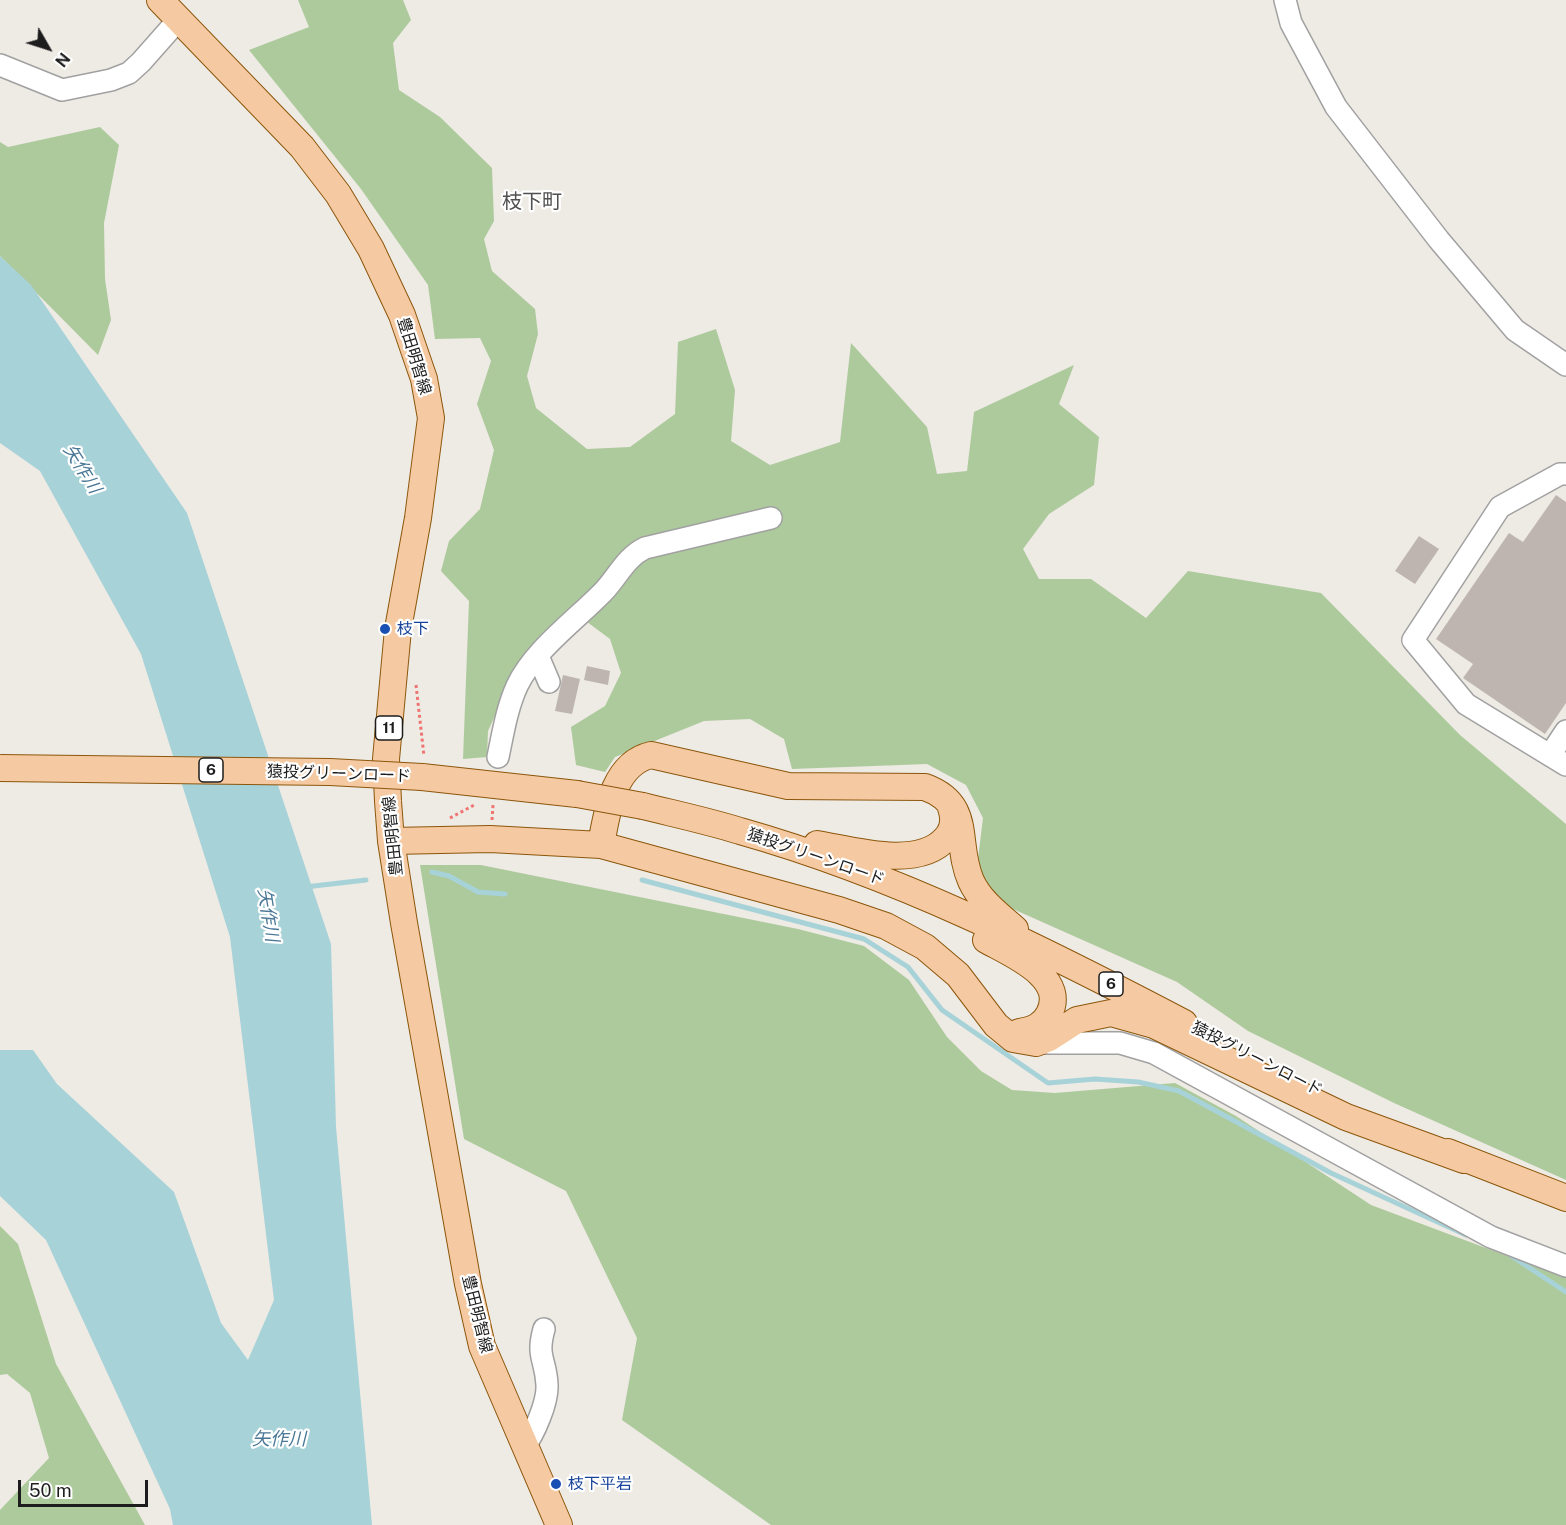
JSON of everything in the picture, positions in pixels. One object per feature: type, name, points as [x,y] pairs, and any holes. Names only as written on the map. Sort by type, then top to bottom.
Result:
[{"type":"main road","name":"豊田明智線","points":[[160,0],[302,147],[338,194],[371,249],[398,306],[424,379],[431,418],[429,442],[398,628],[386,759],[391,841],[468,1284],[482,1346],[559,1525]]},
{"type":"main road","points":[[601,845],[617,782],[632,764],[640,758],[651,755],[788,786],[917,787],[938,792],[948,799],[960,820],[966,866],[978,893],[1001,917],[1039,948]]},
{"type":"main road","name":"猿投グリーンロード","points":[[0,768],[424,772],[643,806],[741,831],[812,855],[930,900],[1039,948],[1253,1059],[1464,1160],[1566,1198]]},
{"type":"main road","points":[[741,831],[871,853],[915,854],[931,849],[948,836],[954,819],[948,799]]},
{"type":"main road","points":[[391,841],[490,839],[601,845],[839,910],[886,926],[916,941],[942,960],[1013,1039],[1024,1043],[1036,1043],[1049,1038],[1077,1020],[1111,1012],[1154,1025],[1346,1117],[1464,1160]]},
{"type":"main road","points":[[812,855],[1005,950],[1038,972],[1052,989],[1052,1010],[1046,1020],[1031,1030],[1019,1032],[1010,1029],[988,1013]]},
{"type":"street","points":[[1285,0],[1291,23],[1336,107],[1439,240],[1515,330],[1566,365]]},
{"type":"street","points":[[0,64],[62,90],[111,80],[129,73],[179,19]]},
{"type":"street","points":[[1566,474],[1560,474],[1528,489],[1500,507],[1413,640],[1466,704],[1558,760],[1566,731]]},
{"type":"street","points":[[498,757],[517,686],[538,656],[607,587],[634,553],[645,548],[771,518]]},
{"type":"street","points":[[538,656],[549,682]]},
{"type":"street","points":[[1036,1043],[1120,1043],[1154,1053],[1491,1237],[1566,1266]]},
{"type":"street","points":[[524,1447],[534,1434],[547,1386],[539,1348],[544,1329]]},
{"type":"path","points":[[416,684],[424,772]]},
{"type":"path","points":[[441,822],[481,802]]},
{"type":"green space","points":[[298,0],[403,0],[411,20],[393,43],[399,90],[440,117],[492,168],[494,221],[484,239],[492,271],[535,309],[538,334],[527,376],[536,408],[587,449],[630,447],[675,414],[678,342],[716,329],[735,390],[731,441],[770,465],[840,442],[851,343],[927,427],[937,474],[967,471],[974,412],[1074,365],[1059,404],[1099,437],[1094,485],[1049,514],[1023,549],[1039,579],[1091,579],[1146,618],[1188,571],[1321,593],[1460,735],[1566,824],[1566,1180],[1394,1103],[1248,1031],[1177,982],[1013,909],[990,894],[977,867],[983,818],[966,785],[927,764],[792,769],[784,739],[750,719],[704,721],[615,757],[605,772],[576,765],[571,727],[605,706],[621,673],[610,639],[571,610],[520,661],[488,731],[487,757],[463,759],[469,601],[441,571],[449,541],[480,509],[494,450],[477,404],[491,361],[480,338],[435,339],[428,285],[361,189],[249,50],[309,27]]},
{"type":"green space","points":[[100,127],[119,145],[104,223],[105,279],[111,320],[98,355],[0,256],[0,142],[8,147]]},
{"type":"green space","points":[[420,865],[481,865],[798,929],[864,946],[909,980],[947,1037],[981,1071],[1012,1090],[1055,1093],[1175,1083],[1236,1116],[1371,1205],[1566,1278],[1566,1525],[771,1525],[622,1420],[637,1338],[566,1191],[464,1139]]},
{"type":"green space","points":[[0,1226],[18,1244],[56,1364],[145,1525],[0,1525],[0,1510],[49,1458],[30,1393],[7,1374],[0,1375]]},
{"type":"water","name":"矢作川","points":[[0,256],[31,285],[187,513],[331,944],[336,1127],[372,1525],[173,1525],[170,1509],[46,1240],[0,1196],[0,1050],[33,1050],[57,1084],[174,1192],[221,1323],[248,1360],[274,1300],[230,937],[141,654],[40,471],[0,443]]},
{"type":"building","points":[[1556,495],[1566,502],[1566,703],[1545,734],[1463,678],[1473,664],[1436,639],[1509,533],[1523,542]]},
{"type":"building","points":[[1419,536],[1439,549],[1415,584],[1395,571]]},
{"type":"building","points":[[587,666],[610,671],[608,685],[584,680]]},
{"type":"building","points":[[563,675],[580,679],[572,714],[555,711]]},
{"type":"waterway","points":[[432,872],[449,876],[478,892],[505,894]]},
{"type":"waterway","points":[[305,887],[366,880]]},
{"type":"waterway","points":[[642,880],[864,939],[908,967],[942,1010],[1048,1083],[1095,1079],[1138,1082],[1179,1091],[1331,1173],[1466,1235]]},
{"type":"waterway","points":[[1510,1255],[1566,1292]]},
{"type":"place","name":"枝下","points":[[385,629]]},
{"type":"place","name":"枝下平岩","points":[[556,1484]]},
{"type":"district","name":"枝下町","points":[[532,202]]}]
